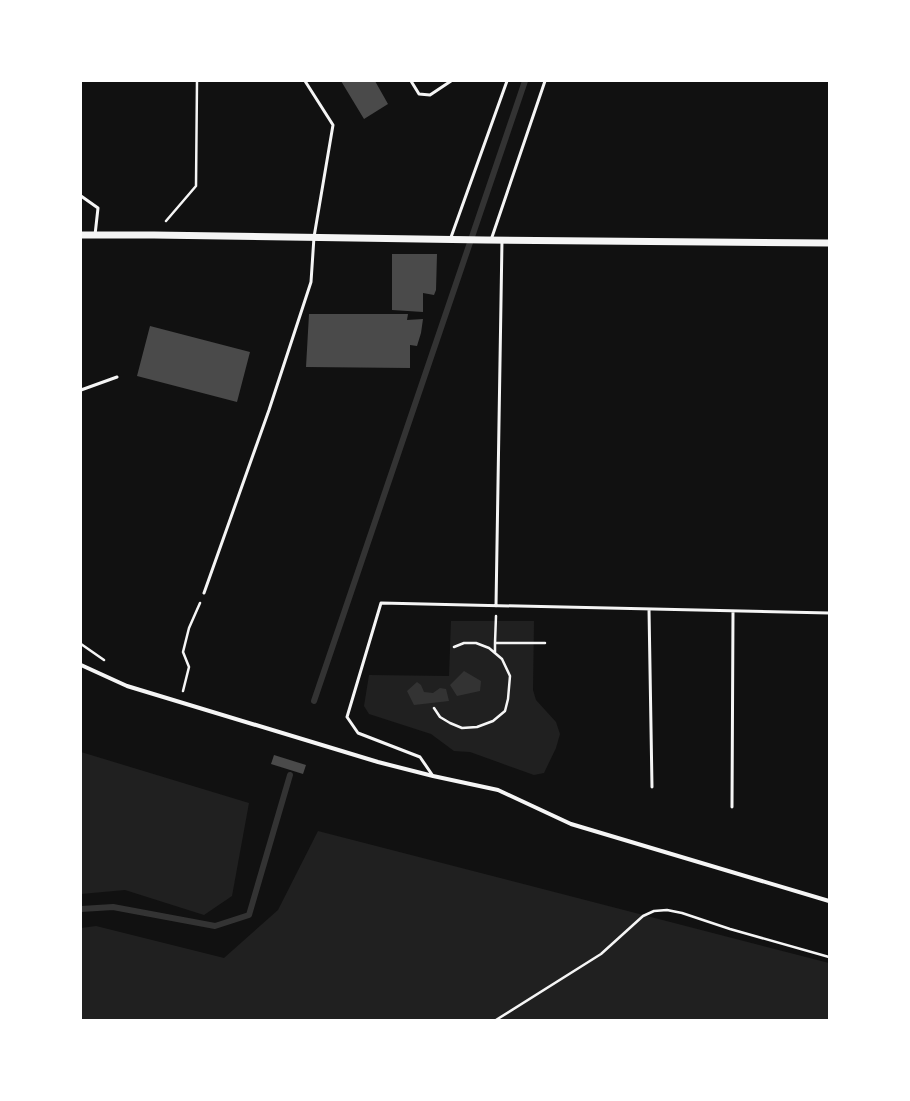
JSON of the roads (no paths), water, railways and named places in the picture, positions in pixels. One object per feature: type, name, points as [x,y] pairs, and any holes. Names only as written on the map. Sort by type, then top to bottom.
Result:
[{"type":"street","points":[[81,236],[154,235],[453,240],[829,243]]},
{"type":"street","points":[[81,665],[127,686],[378,762],[498,790],[571,824],[829,901]]},
{"type":"lane","points":[[204,593],[269,410],[311,282],[314,237],[333,125],[305,81]]},
{"type":"lane","points":[[411,81],[419,94],[430,95],[451,81]]},
{"type":"lane","points":[[453,240],[507,81]]},
{"type":"lane","points":[[488,240],[545,81]]},
{"type":"lane","points":[[81,196],[98,208],[94,235]]},
{"type":"lane","points":[[496,606],[502,240]]},
{"type":"lane","points":[[81,390],[117,377]]},
{"type":"lane","points":[[433,776],[420,757],[358,733],[347,717],[381,603],[829,613]]},
{"type":"lane","points":[[649,609],[652,787]]},
{"type":"lane","points":[[732,808],[733,611]]},
{"type":"waterway","points":[[314,701],[525,81]]},
{"type":"waterway","points":[[81,909],[113,907],[215,926],[249,915],[290,775]]}]
